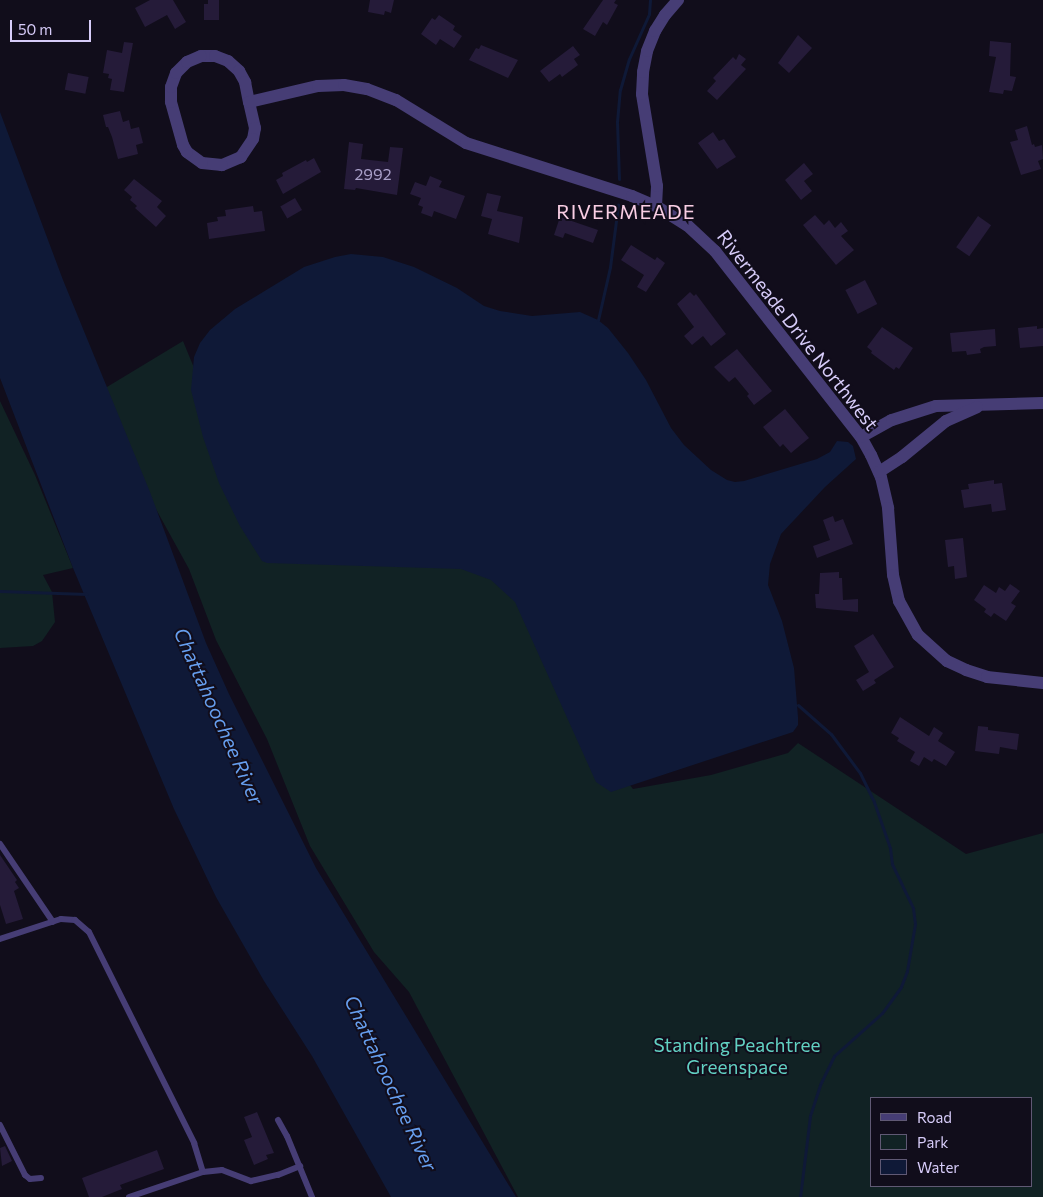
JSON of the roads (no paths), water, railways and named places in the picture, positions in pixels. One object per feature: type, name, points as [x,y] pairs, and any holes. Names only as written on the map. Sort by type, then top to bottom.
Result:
[{"type":"street","points":[[656,206],[657,186],[642,94],[643,72],[647,51],[655,31],[665,14],[678,0]]},
{"type":"street","points":[[201,56],[215,56],[228,61],[239,71],[250,102],[255,128],[249,148],[232,163],[210,165],[194,158],[183,145],[171,102],[171,87],[176,73],[187,62],[201,56]]},
{"type":"street","name":"Rivermeade Drive Northwest","points":[[250,102],[318,86],[344,85],[367,89],[396,100],[466,143],[656,206],[687,225],[715,251],[861,437],[878,472],[888,508],[893,575],[899,601],[918,635],[947,661],[966,670],[995,678],[1043,683]]},
{"type":"street","points":[[861,437],[892,420],[920,410],[952,405],[977,407],[1043,403]]},
{"type":"street","points":[[878,472],[902,457],[946,421],[977,407]]},
{"type":"lane","points":[[0,844],[53,922]]},
{"type":"lane","points":[[0,939],[61,919],[75,920],[90,932],[194,1143],[203,1172]]},
{"type":"lane","points":[[278,1120],[300,1166],[312,1197]]},
{"type":"lane","points":[[0,1125],[25,1175],[30,1179],[41,1178]]},
{"type":"lane","points":[[129,1197],[203,1172],[222,1170],[251,1181],[278,1175],[300,1166]]},
{"type":"water","name":"Chattahoochee River","points":[[0,112],[63,280],[150,492],[206,643],[229,694],[316,868],[516,1197],[391,1197],[312,1056],[264,981],[216,897],[174,809],[73,568],[0,378]]},
{"type":"water","points":[[351,254],[383,257],[414,267],[457,288],[484,306],[500,311],[532,316],[580,312],[598,320],[608,328],[628,353],[646,380],[671,428],[684,445],[711,470],[727,480],[735,482],[744,481],[817,459],[830,452],[837,441],[848,442],[853,446],[856,459],[825,487],[781,534],[770,564],[768,585],[782,621],[794,668],[798,725],[793,732],[611,792],[596,782],[515,602],[491,580],[461,569],[267,563],[262,561],[240,526],[219,483],[203,437],[191,390],[194,357],[200,343],[210,330],[235,309],[304,267]]},
{"type":"waterway","points":[[619,179],[617,122],[620,90],[629,59],[649,14],[650,0]]},
{"type":"waterway","points":[[598,320],[610,267],[618,205]]},
{"type":"waterway","points":[[0,591],[87,594]]},
{"type":"waterway","points":[[798,705],[831,734],[860,773],[874,802],[890,848],[892,864],[913,908],[915,924],[907,971],[901,987],[882,1013],[834,1056],[820,1085],[810,1116],[800,1197]]},
{"type":"district","name":"RIVERMEADE","points":[[626,211]]},
{"type":"park label","name":"Standing Peachtree Greenspace","points":[[737,1056]]}]
